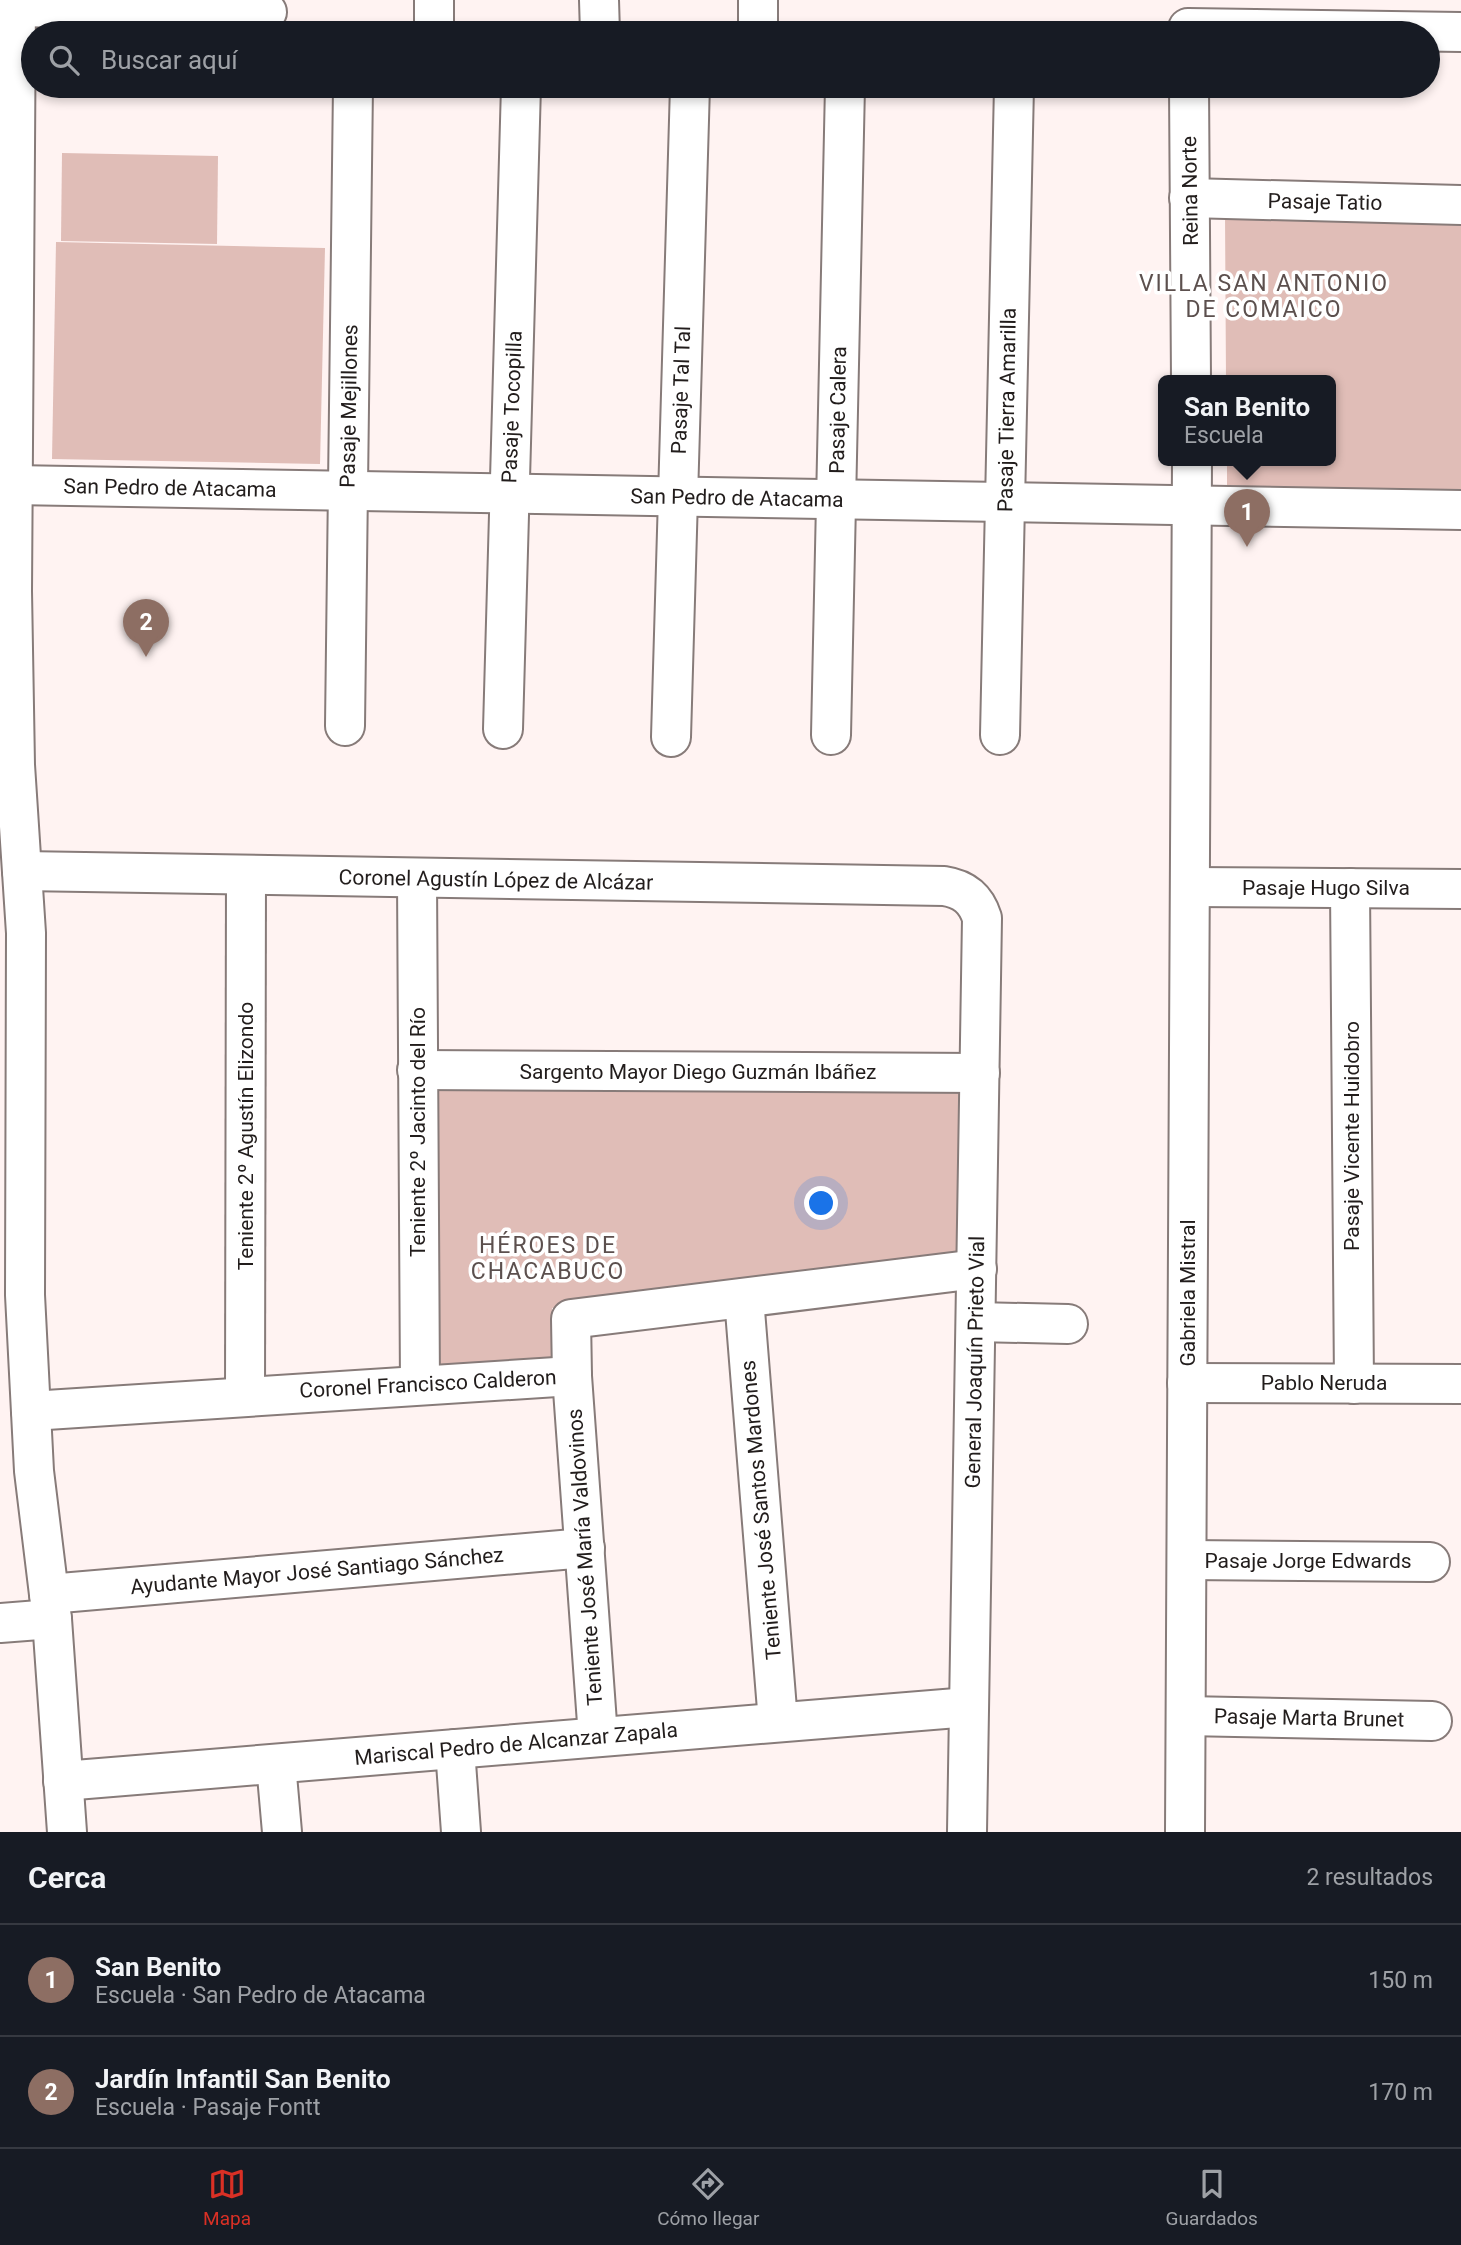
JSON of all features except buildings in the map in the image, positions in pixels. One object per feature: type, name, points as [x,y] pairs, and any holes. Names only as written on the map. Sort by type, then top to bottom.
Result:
[{"type":"street","points":[[434,0],[434,21]]},
{"type":"street","points":[[599,0],[600,21]]},
{"type":"street","points":[[758,0],[758,21]]},
{"type":"street","points":[[67,1832],[50,1607],[34,1471],[24,1295],[26,933],[6,591],[13,485],[16,3],[267,15]]},
{"type":"street","points":[[1188,20],[1362,15],[1397,21]]},
{"type":"street","points":[[1440,28],[1461,32]]},
{"type":"street","name":"Pasaje Mejillones","points":[[345,726],[353,98]]},
{"type":"street","name":"Pasaje Tocopilla","points":[[503,729],[521,98]]},
{"type":"street","name":"Pasaje Tal Tal","points":[[671,737],[690,98]]},
{"type":"street","name":"Pasaje Calera","points":[[831,735],[845,98]]},
{"type":"street","name":"Pasaje Tierra Amarilla","points":[[1000,735],[1014,98]]},
{"type":"street","name":"Reina Norte","points":[[1189,98],[1191,375]]},
{"type":"street","name":"Pasaje Tatio","points":[[1189,198],[1461,205]]},
{"type":"street","points":[[1192,466],[1193,506]]},
{"type":"street","name":"San Pedro de Atacama","points":[[13,485],[1461,510]]},
{"type":"street","name":"Gabriela Mistral","points":[[1185,1832],[1193,506]]},
{"type":"street","name":"Coronel Agustín López de Alcázar","points":[[22,871],[944,886],[968,895]]},
{"type":"street","name":"Teniente 2º Agustín Elizondo","points":[[245,1396],[246,876]]},
{"type":"street","name":"Teniente 2º Jacinto del Río","points":[[417,878],[420,1385]]},
{"type":"street","name":"Pasaje Hugo Silva","points":[[1190,887],[1461,889]]},
{"type":"street","name":"Pasaje Vicente Huidobro","points":[[1350,888],[1354,1384]]},
{"type":"street","name":"General Joaquín Prieto Vial","points":[[967,1832],[982,918],[968,895]]},
{"type":"street","name":"Sargento Mayor Diego Guzmán Ibáñez","points":[[417,1070],[980,1073]]},
{"type":"street","name":"Coronel Francisco Calderon","points":[[30,1411],[572,1376],[571,1319],[977,1269]]},
{"type":"street","name":"Teniente José Santos Mardones","points":[[744,1298],[778,1722]]},
{"type":"street","points":[[976,1322],[1068,1324]]},
{"type":"street","name":"Teniente José María Valdovinos","points":[[572,1376],[598,1737]]},
{"type":"street","name":"Pablo Neruda","points":[[1187,1383],[1461,1384]]},
{"type":"street","name":"Ayudante Mayor José Santiago Sánchez","points":[[0,1623],[50,1607],[585,1548]]},
{"type":"street","name":"Pasaje Jorge Edwards","points":[[1186,1560],[1430,1562]]},
{"type":"street","name":"Mariscal Pedro de Alcanzar Zapala","points":[[63,1782],[969,1707]]},
{"type":"street","name":"Pasaje Marta Brunet","points":[[1186,1716],[1432,1721]]},
{"type":"street","points":[[455,1749],[461,1832]]},
{"type":"street","points":[[276,1764],[282,1832]]},
{"type":"shaded area","points":[[62,153],[218,156],[217,244],[61,241]]},
{"type":"shaded area","points":[[1225,213],[1461,221],[1461,502],[1227,500],[1227,466],[1336,466],[1336,375],[1226,375]]},
{"type":"shaded area","points":[[56,242],[325,248],[320,464],[52,459]]},
{"type":"shaded area","points":[[422,1075],[975,1078],[971,1264],[552,1308],[553,1361],[424,1369]]},
{"type":"place","name":"San Benito","points":[[1247,547]]},
{"type":"place","name":"Jardín Infantil San Benito","points":[[146,657]]},
{"type":"district","name":"VILLA SAN ANTONIO DE COMAICO","points":[[1264,296]]},
{"type":"district","name":"HÉROES DE CHACABUCO","points":[[548,1258]]}]
